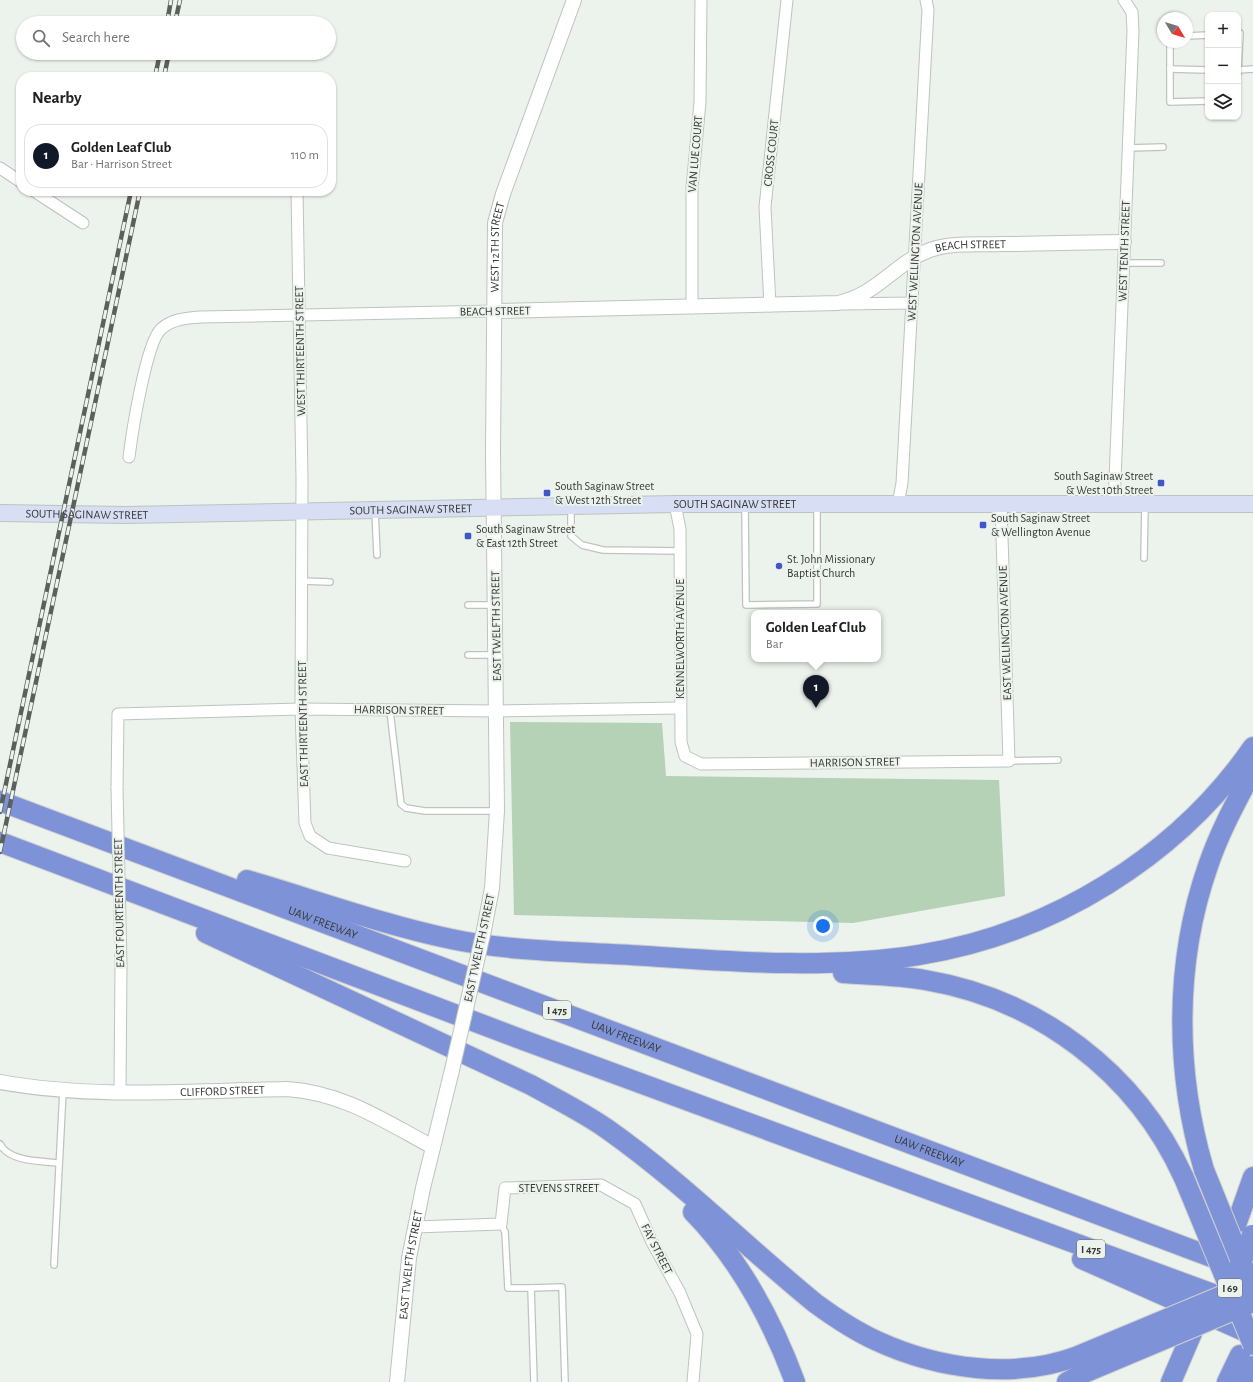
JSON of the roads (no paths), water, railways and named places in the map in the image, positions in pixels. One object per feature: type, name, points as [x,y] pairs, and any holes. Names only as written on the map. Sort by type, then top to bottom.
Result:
[{"type":"highway","points":[[703,960],[830,962],[889,959],[920,955],[974,943],[1030,924],[1092,893],[1144,859],[1192,818],[1234,773],[1253,747]]},
{"type":"highway","points":[[1253,770],[1227,820],[1208,866],[1194,917],[1186,965],[1183,1013],[1187,1087],[1196,1142],[1204,1170],[1253,1291]]},
{"type":"highway","name":"UAW FREEWAY","points":[[0,801],[1115,1219],[1253,1273]]},
{"type":"highway","points":[[96,837],[317,900],[369,919],[454,940],[544,949],[703,960],[800,971],[924,979],[974,991],[1013,1007],[1064,1035],[1084,1049],[1117,1079],[1155,1126],[1176,1160],[1184,1178],[1249,1356]]},
{"type":"highway","name":"I 475","points":[[0,842],[523,1040],[1253,1309]]},
{"type":"highway","points":[[67,867],[531,1085],[606,1129],[649,1161],[815,1303],[837,1319],[877,1341],[918,1356],[979,1368],[1045,1366],[1076,1370],[1253,1302]]},
{"type":"highway","points":[[606,1129],[660,1177],[696,1215],[732,1260],[757,1298],[786,1358],[795,1382]]},
{"type":"highway","points":[[1247,1231],[1253,1177]]},
{"type":"highway","points":[[928,1190],[1253,1335]]},
{"type":"highway","points":[[1115,1219],[1253,1260]]},
{"type":"highway","name":"I 69","points":[[1182,1382],[1198,1336],[1235,1276],[1247,1231]]},
{"type":"highway","points":[[1076,1370],[1253,1283]]},
{"type":"highway","points":[[1243,1382],[1253,1328]]},
{"type":"highway","points":[[1171,1382],[1198,1336]]},
{"type":"highway","points":[[1228,1382],[1249,1356]]},
{"type":"main road","name":"SOUTH SAGINAW STREET","points":[[0,513],[125,515],[675,504],[1253,504]]},
{"type":"street","name":"WEST 12TH STREET","points":[[494,508],[494,255],[496,216],[574,0]]},
{"type":"street","name":"VAN LUE COURT","points":[[692,308],[692,188],[700,92],[701,0]]},
{"type":"street","name":"CROSS COURT","points":[[770,306],[766,206],[787,0]]},
{"type":"street","name":"WEST WELLINGTON AVENUE","points":[[898,504],[902,483],[915,258],[928,10],[926,0]]},
{"type":"street","name":"WEST TENTH STREET","points":[[1114,504],[1133,18],[1130,7],[1124,0]]},
{"type":"street","points":[[0,168],[16,179]]},
{"type":"street","points":[[42,196],[83,223]]},
{"type":"street","name":"WEST THIRTEENTH STREET","points":[[297,196],[302,511]]},
{"type":"street","name":"BEACH STREET","points":[[833,304],[853,299],[869,291],[915,258],[931,250],[945,246],[1124,242]]},
{"type":"street","name":"BEACH STREET","points":[[129,457],[134,423],[151,345],[161,329],[170,323],[183,318],[912,303]]},
{"type":"street","name":"KENNELWORTH AVENUE","points":[[675,504],[680,529],[681,742],[685,756],[701,764]]},
{"type":"street","name":"EAST WELLINGTON AVENUE","points":[[1001,505],[1009,761]]},
{"type":"street","name":"EAST TWELFTH STREET","points":[[397,1382],[409,1258],[433,1147],[484,930],[492,888],[497,811],[494,508]]},
{"type":"street","name":"EAST THIRTEENTH STREET","points":[[302,511],[301,708],[305,823],[310,836],[328,848],[405,860]]},
{"type":"street","name":"HARRISON STREET","points":[[118,714],[301,708],[390,711],[497,711],[680,708]]},
{"type":"street","name":"EAST FOURTEENTH STREET","points":[[118,714],[116,788],[121,965],[120,1092]]},
{"type":"street","name":"HARRISON STREET","points":[[701,764],[1009,761]]},
{"type":"street","name":"CLIFFORD STREET","points":[[0,1085],[63,1091],[120,1092],[287,1089],[306,1090],[338,1098],[433,1147]]},
{"type":"street","name":"STEVENS STREET","points":[[501,1224],[505,1188],[601,1186],[636,1204]]},
{"type":"street","name":"FAY STREET","points":[[636,1204],[652,1242],[680,1293],[697,1334],[692,1374],[693,1382]]},
{"type":"street","points":[[415,1227],[501,1224]]},
{"type":"lane","points":[[1193,36],[1205,35]]},
{"type":"lane","points":[[1170,48],[1170,102],[1205,101]]},
{"type":"lane","points":[[1170,69],[1205,70]]},
{"type":"lane","points":[[1241,71],[1253,69]]},
{"type":"lane","points":[[1128,148],[1163,147]]},
{"type":"lane","points":[[1123,264],[1161,263]]},
{"type":"lane","points":[[1144,558],[1145,503]]},
{"type":"lane","points":[[745,504],[746,605],[817,604],[817,504]]},
{"type":"lane","points":[[571,506],[571,536],[582,545],[602,550],[680,551]]},
{"type":"lane","points":[[375,510],[377,555]]},
{"type":"lane","points":[[302,581],[330,582]]},
{"type":"lane","points":[[468,605],[495,605]]},
{"type":"lane","points":[[468,654],[496,655]]},
{"type":"lane","points":[[390,711],[401,804],[406,808],[425,811],[497,811]]},
{"type":"lane","points":[[1009,761],[1058,760]]},
{"type":"lane","points":[[54,1265],[63,1091]]},
{"type":"lane","points":[[0,1144],[3,1150],[13,1156],[59,1163]]},
{"type":"lane","points":[[501,1224],[505,1232],[508,1288],[562,1287],[565,1382]]},
{"type":"lane","points":[[531,1288],[534,1382]]},
{"type":"railway","points":[[168,16],[171,0]]},
{"type":"railway","points":[[177,16],[180,0]]},
{"type":"railway","points":[[156,72],[159,60]]},
{"type":"railway","points":[[165,72],[168,60]]},
{"type":"railway","points":[[0,812],[130,196]]},
{"type":"railway","points":[[0,852],[139,196]]},
{"type":"place","name":"South Saginaw Street & West 10th Street","points":[[1161,483]]},
{"type":"place","name":"South Saginaw Street & West 12th Street","points":[[547,493]]},
{"type":"place","name":"South Saginaw Street & Wellington Avenue","points":[[983,525]]},
{"type":"place","name":"South Saginaw Street & East 12th Street","points":[[468,536]]},
{"type":"place","name":"St. John Missionary Baptist Church","points":[[779,566]]},
{"type":"place","name":"Golden Leaf Club","points":[[816,708]]}]
